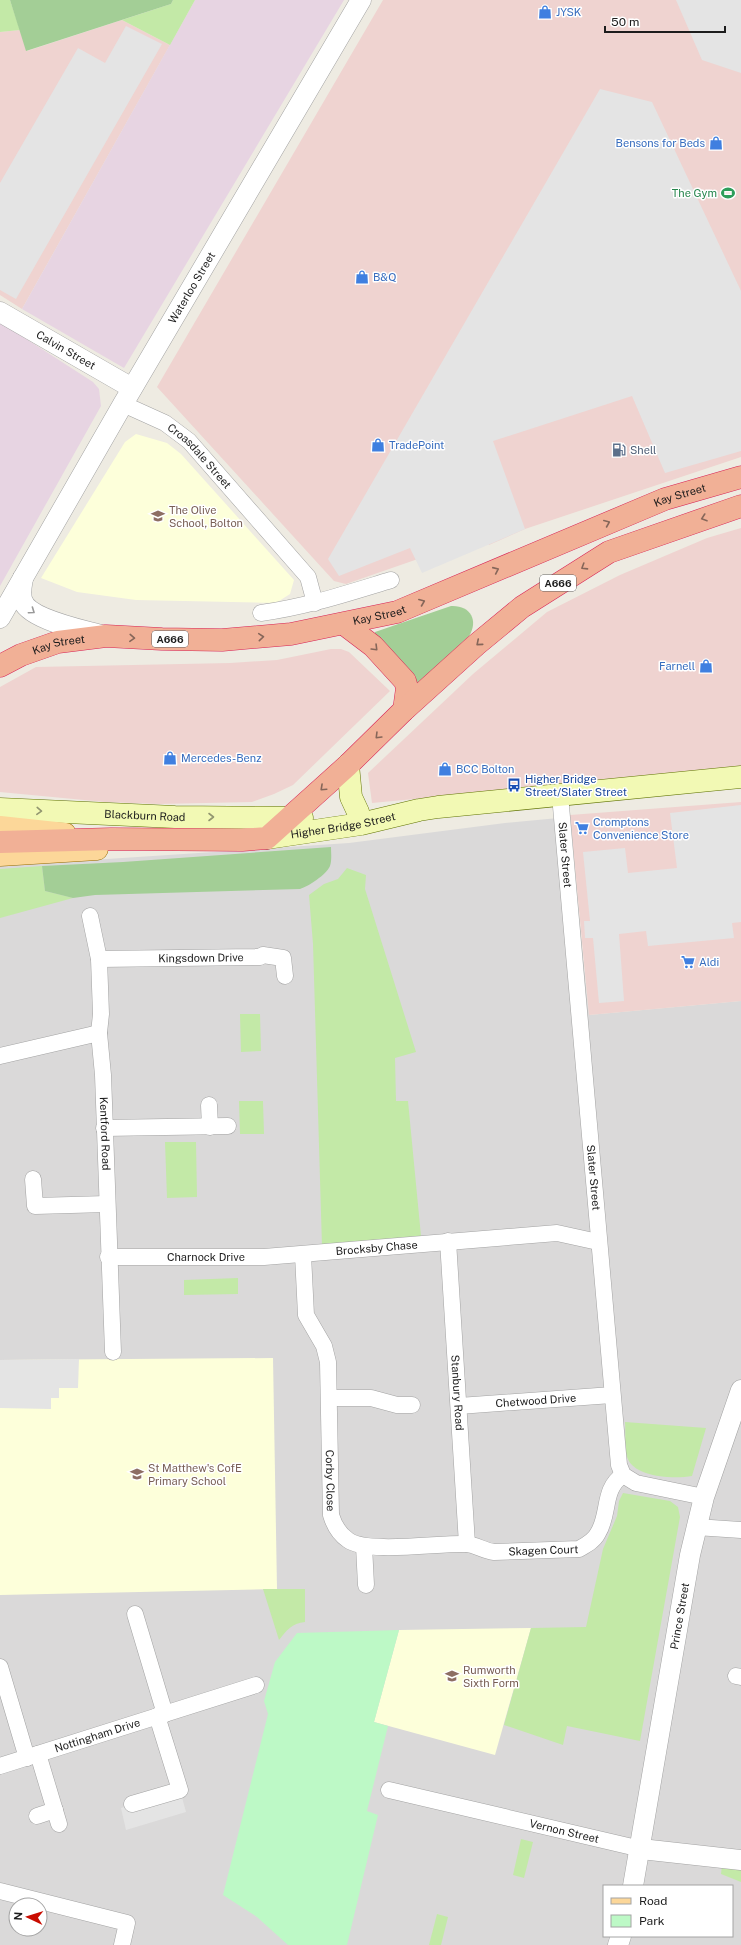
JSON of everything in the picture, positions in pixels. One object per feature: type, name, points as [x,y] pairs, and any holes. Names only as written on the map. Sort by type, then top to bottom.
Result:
[{"type":"highway","name":"Kay Street","points":[[0,666],[21,655],[58,642],[106,636],[222,640],[291,634],[397,612],[664,499],[741,477]]},
{"type":"highway","name":"A666","points":[[267,838],[348,766],[404,710],[476,645],[522,607],[609,552],[741,506]]},
{"type":"highway","points":[[344,624],[373,646],[405,681],[407,688],[404,710]]},
{"type":"highway","name":"Blackburn Road","points":[[0,842],[111,839],[242,840],[267,838]]},
{"type":"main road","points":[[348,766],[351,797],[358,812]]},
{"type":"main road","name":"Higher Bridge Street","points":[[290,819],[358,812],[419,810],[741,777]]},
{"type":"main road","name":"Blackburn Road","points":[[0,809],[175,818],[290,819]]},
{"type":"main road","name":"Higher Bridge Street","points":[[267,838],[376,821],[419,810]]},
{"type":"main road","points":[[0,827],[111,839]]},
{"type":"main road","points":[[0,856],[242,840]]},
{"type":"street","name":"Waterloo Street","points":[[0,618],[127,396],[361,0]]},
{"type":"street","name":"Calvin Street","points":[[0,312],[127,396]]},
{"type":"street","name":"Croasdale Street","points":[[127,396],[189,441],[308,577],[315,603]]},
{"type":"street","points":[[24,576],[21,591],[22,600],[32,612],[45,618],[106,636]]},
{"type":"street","points":[[261,613],[286,610],[315,603],[391,580]]},
{"type":"street","name":"Slater Street","points":[[560,795],[617,1452],[623,1475]]},
{"type":"street","name":"Kentford Road","points":[[90,916],[99,959],[99,1033],[113,1352]]},
{"type":"street","name":"Kingsdown Drive","points":[[99,959],[260,956],[263,954],[283,958],[285,976]]},
{"type":"street","points":[[0,1056],[99,1033]]},
{"type":"street","points":[[209,1105],[210,1127]]},
{"type":"street","points":[[104,1128],[228,1126]]},
{"type":"street","points":[[33,1179],[35,1206],[106,1204]]},
{"type":"street","name":"Brocksby Chase","points":[[303,1255],[448,1241],[557,1233],[598,1242]]},
{"type":"street","name":"Stanbury Road","points":[[448,1241],[467,1544]]},
{"type":"street","points":[[303,1255],[305,1309],[308,1320],[324,1346],[326,1353],[330,1398],[371,1398],[397,1405],[412,1405]]},
{"type":"street","name":"Charnock Drive","points":[[108,1257],[264,1257],[303,1255]]},
{"type":"street","name":"Prince Street","points":[[633,1885],[641,1849],[680,1610],[696,1527],[704,1497],[741,1390]]},
{"type":"street","name":"Chetwood Drive","points":[[459,1406],[612,1395]]},
{"type":"street","name":"Corby Close","points":[[330,1398],[331,1515],[334,1525],[348,1540],[364,1546],[467,1544]]},
{"type":"street","points":[[623,1475],[640,1484],[704,1497]]},
{"type":"street","name":"Skagen Court","points":[[467,1544],[486,1551],[494,1552],[579,1549],[590,1543],[598,1534],[603,1521],[609,1490],[616,1480],[623,1475]]},
{"type":"street","points":[[696,1527],[741,1530]]},
{"type":"street","points":[[364,1546],[366,1585]]},
{"type":"street","points":[[132,1804],[180,1790],[135,1614]]},
{"type":"street","points":[[0,1668],[57,1817],[38,1816]]},
{"type":"street","name":"Nottingham Drive","points":[[0,1766],[256,1685]]},
{"type":"street","name":"Vernon Street","points":[[389,1790],[641,1849],[741,1860]]},
{"type":"street","points":[[0,1891],[127,1922],[122,1945]]},
{"type":"shaded area","points":[[195,0],[344,0],[124,368],[22,309]]},
{"type":"shaded area","points":[[383,0],[741,0],[741,457],[525,529],[489,545],[484,536],[346,584],[334,581],[157,387]]},
{"type":"shaded area","points":[[676,0],[741,0],[741,73],[702,60]]},
{"type":"shaded area","points":[[122,20],[170,45],[22,309],[0,295],[0,32],[20,30],[27,51]]},
{"type":"shaded area","points":[[126,26],[162,44],[16,299],[0,290],[0,183],[78,48],[105,63]]},
{"type":"shaded area","points":[[600,89],[652,102],[741,291],[741,451],[665,473],[632,396],[493,441],[525,529],[422,573],[410,548],[339,576],[328,559]]},
{"type":"shaded area","points":[[0,322],[93,382],[99,389],[101,406],[0,586]]},
{"type":"shaded area","name":"The Olive School, Bolton","points":[[136,434],[167,443],[181,454],[294,580],[290,594],[276,603],[136,600],[77,592],[41,578],[125,442]]},
{"type":"shaded area","points":[[741,528],[741,768],[372,803],[368,773],[473,674],[547,612],[620,575],[707,538]]},
{"type":"shaded area","points":[[331,649],[341,649],[349,652],[390,691],[293,785],[274,794],[252,802],[159,804],[105,802],[0,792],[0,687],[36,667],[230,663],[277,660]]},
{"type":"shaded area","points":[[741,802],[741,1001],[589,1015],[570,815]]},
{"type":"shaded area","points":[[741,805],[741,922],[732,923],[734,938],[648,946],[646,931],[619,934],[624,1001],[599,1003],[593,938],[585,938],[584,921],[590,921],[583,852],[625,848],[628,873],[677,868],[670,813]]},
{"type":"shaded area","points":[[569,817],[589,1015],[741,1001],[741,1945],[0,1945],[0,866],[349,843],[505,823]]},
{"type":"shaded area","name":"St Matthew's CofE Primary School","points":[[273,1358],[277,1589],[0,1595],[0,1360]]},
{"type":"shaded area","points":[[79,1359],[78,1388],[59,1388],[59,1398],[51,1398],[51,1409],[0,1408],[0,1360]]},
{"type":"shaded area","name":"Rumworth Sixth Form","points":[[531,1628],[495,1755],[374,1722],[399,1630]]},
{"type":"shaded area","points":[[180,1790],[186,1812],[126,1830],[121,1808]]},
{"type":"green space","points":[[0,0],[10,0],[20,30],[0,32]]},
{"type":"green space","points":[[10,0],[173,0],[171,4],[26,51]]},
{"type":"green space","points":[[173,0],[195,0],[170,45],[122,20],[171,4]]},
{"type":"green space","points":[[451,606],[458,606],[468,611],[473,619],[472,630],[469,636],[416,685],[375,638],[375,632]]},
{"type":"green space","points":[[331,847],[331,861],[328,869],[317,880],[300,889],[95,895],[73,898],[45,891],[42,866],[123,862]]},
{"type":"green space","points":[[42,866],[45,891],[73,898],[0,918],[0,869]]},
{"type":"green space","points":[[347,868],[366,875],[365,889],[416,1052],[395,1058],[396,1101],[408,1101],[421,1236],[322,1246],[313,944],[309,895],[324,884],[338,879]]},
{"type":"green space","points":[[240,1014],[260,1014],[261,1051],[241,1052]]},
{"type":"green space","points":[[239,1101],[263,1101],[264,1134],[240,1134]]},
{"type":"green space","points":[[165,1142],[196,1142],[197,1197],[167,1198]]},
{"type":"green space","points":[[238,1278],[238,1294],[184,1295],[184,1280]]},
{"type":"green space","points":[[625,1422],[706,1428],[692,1476],[655,1476],[638,1469],[631,1464],[627,1457]]},
{"type":"green space","points":[[623,1493],[670,1501],[678,1507],[680,1517],[640,1741],[567,1726],[563,1745],[504,1725],[531,1628],[586,1627],[603,1549],[617,1516],[619,1501]]},
{"type":"green space","points":[[263,1589],[305,1589],[305,1622],[293,1626],[279,1640]]},
{"type":"green space","points":[[399,1630],[374,1722],[388,1726],[367,1811],[378,1815],[347,1945],[288,1945],[257,1917],[223,1895],[268,1714],[264,1701],[275,1662],[297,1633]]},
{"type":"green space","points":[[521,1839],[533,1842],[524,1878],[513,1875]]},
{"type":"green space","points":[[723,1858],[741,1860],[741,1882],[721,1874]]},
{"type":"green space","points":[[437,1914],[448,1917],[441,1945],[429,1945]]},
{"type":"place","name":"JYSK","points":[[545,12]]},
{"type":"place","name":"Bensons for Beds","points":[[716,143]]},
{"type":"place","name":"The Gym","points":[[728,193]]},
{"type":"place","name":"B&Q","points":[[362,277]]},
{"type":"place","name":"TradePoint","points":[[378,445]]},
{"type":"place","name":"Shell","points":[[619,450]]},
{"type":"place","name":"The Olive School, Bolton","points":[[158,516]]},
{"type":"place","name":"Farnell","points":[[706,666]]},
{"type":"place","name":"Mercedes-Benz","points":[[170,758]]},
{"type":"place","name":"BCC Bolton","points":[[445,769]]},
{"type":"place","name":"Higher Bridge Street/Slater Street","points":[[514,785]]},
{"type":"place","name":"Cromptons Convenience Store","points":[[582,828]]},
{"type":"place","name":"Aldi","points":[[688,962]]},
{"type":"place","name":"St Matthew's CofE Primary School","points":[[137,1474]]},
{"type":"place","name":"Rumworth Sixth Form","points":[[452,1676]]}]
